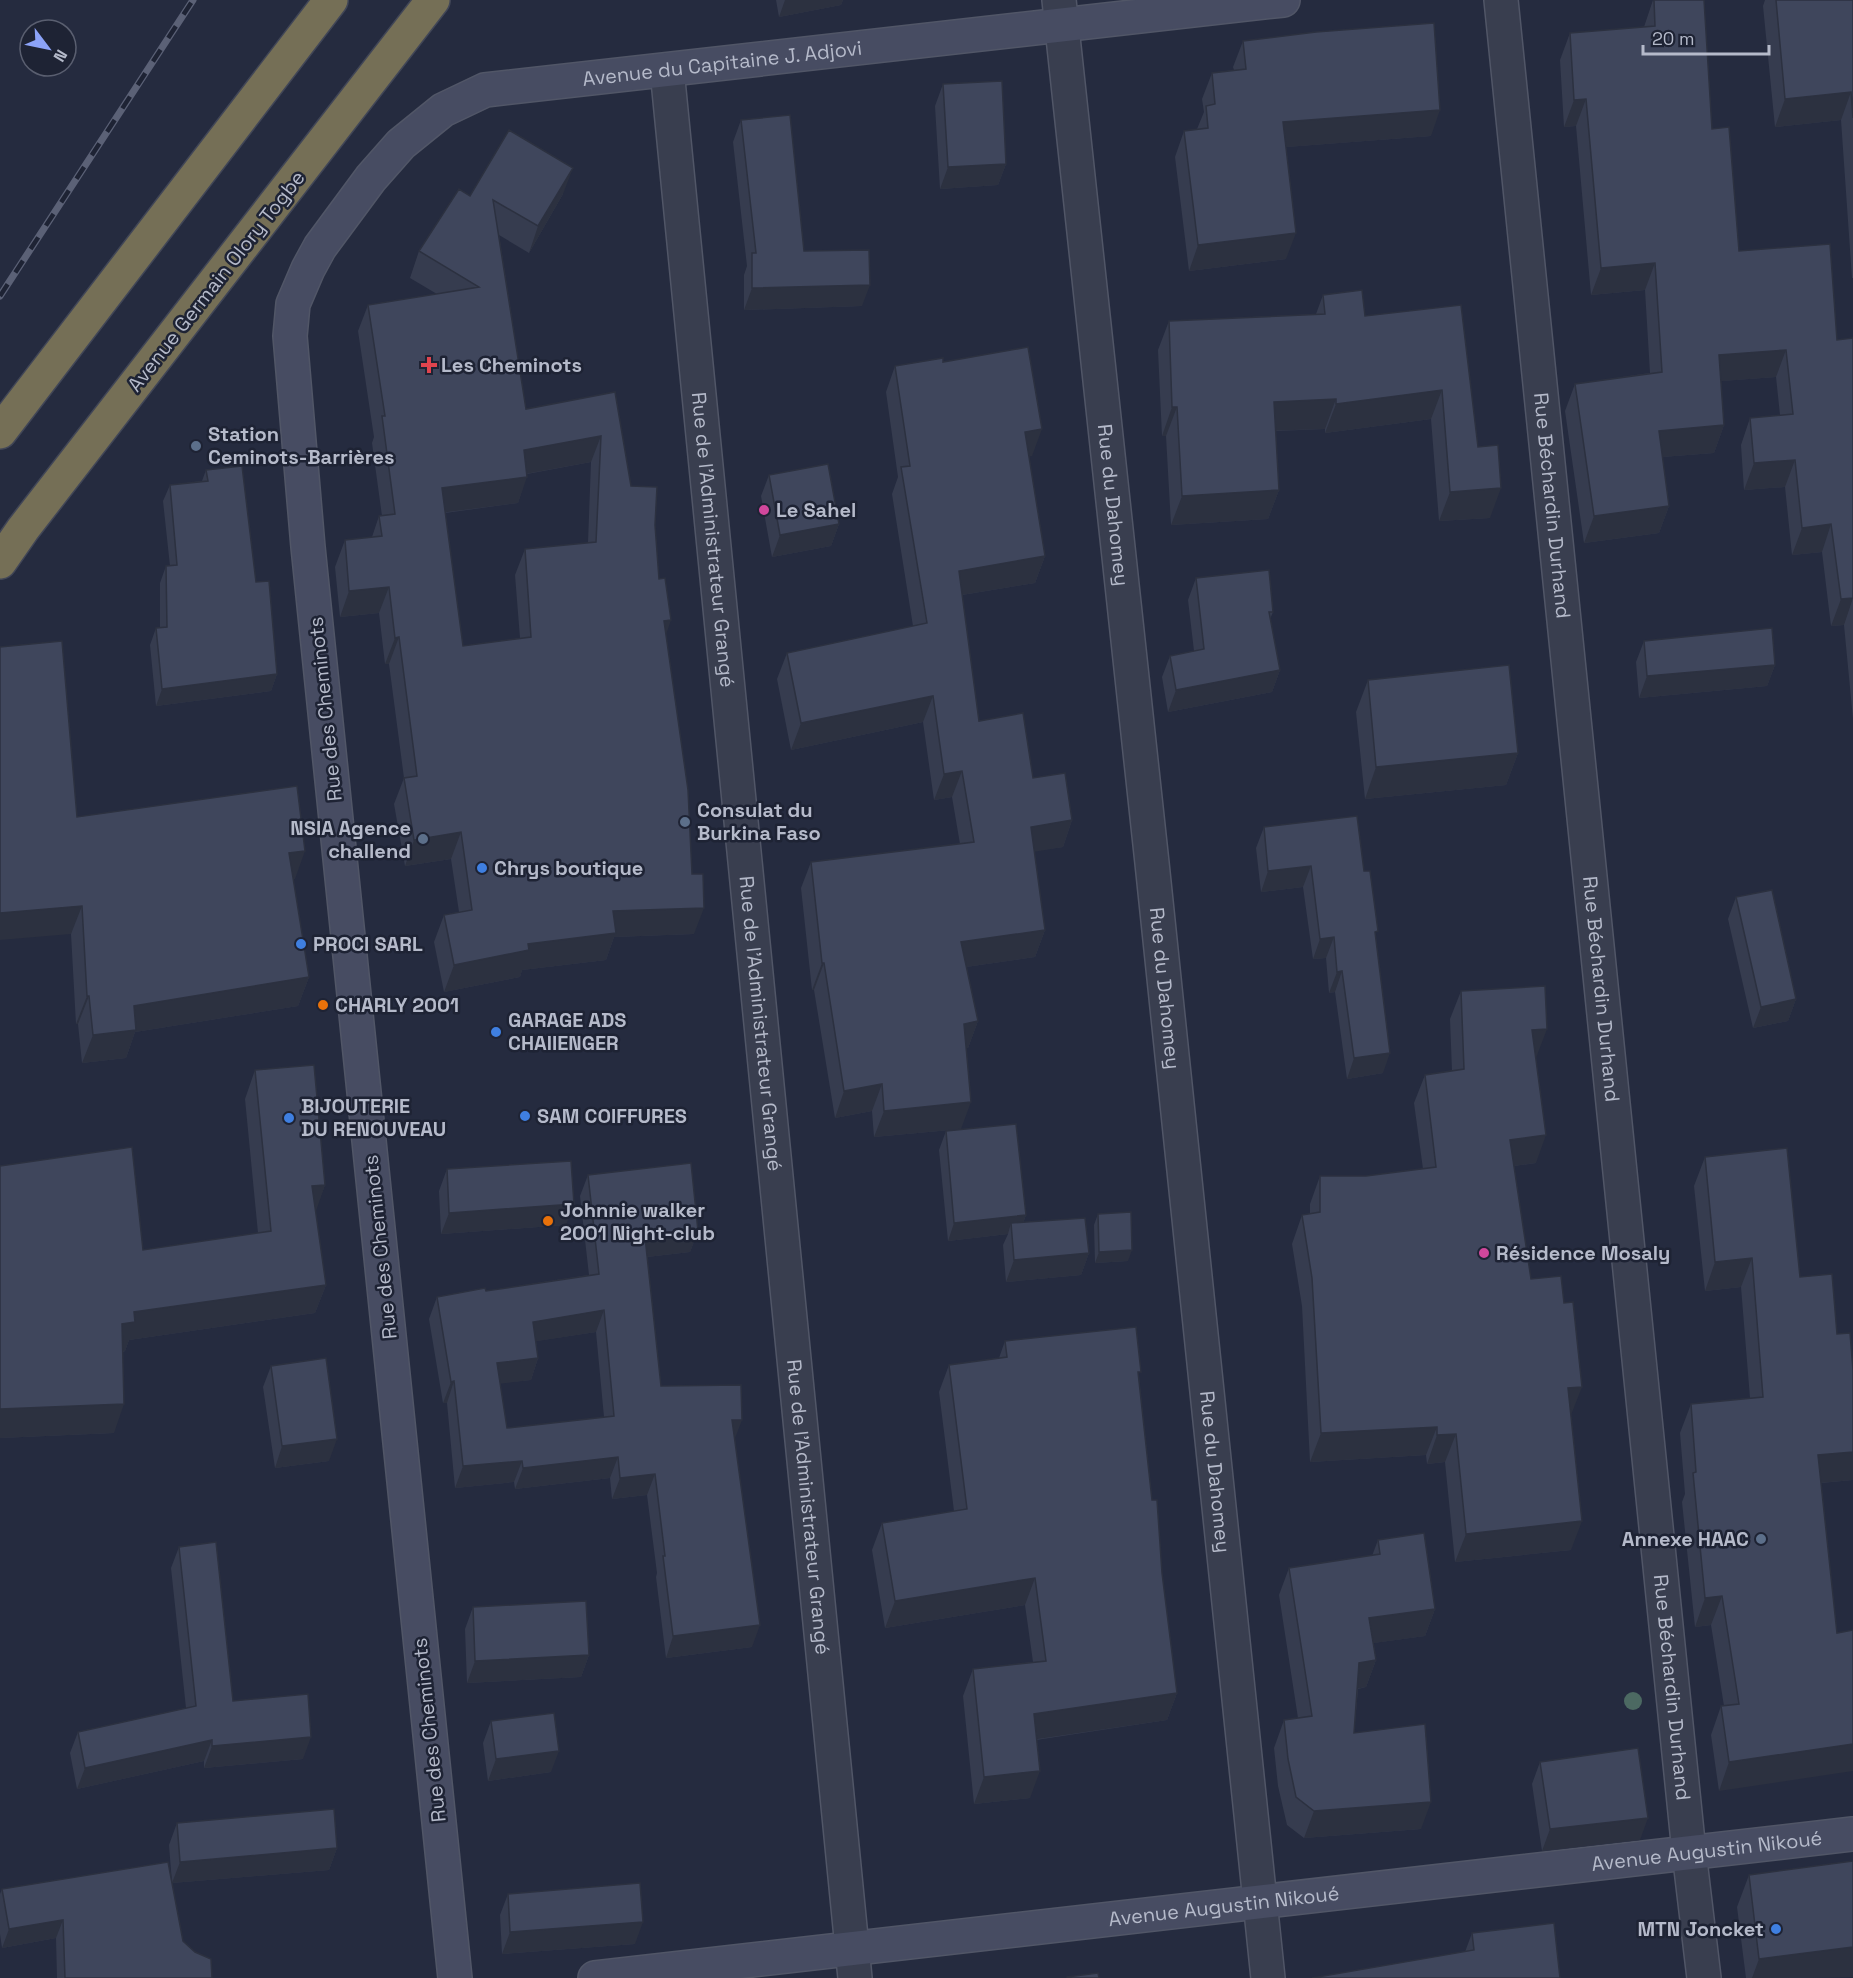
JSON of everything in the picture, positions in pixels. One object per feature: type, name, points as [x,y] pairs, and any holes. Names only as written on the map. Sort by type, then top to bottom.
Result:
[{"type":"highway","points":[[0,432],[330,0]]},
{"type":"highway","name":"Avenue Germain Olory Togbe","points":[[0,562],[23,529],[433,0]]},
{"type":"street","name":"Avenue du Capitaine J. Adjovi","points":[[290,336],[293,304],[320,247],[371,178],[401,144],[443,110],[486,90],[667,70],[1060,13],[1283,0]]},
{"type":"street","name":"Rue Béchardin Durhand","points":[[1501,0],[1689,1852],[1704,1978]]},
{"type":"street","name":"Rue du Dahomey","points":[[1060,13],[1152,863],[1268,1978]]},
{"type":"street","name":"Rue de l'Administrateur Grangé","points":[[667,70],[854,1963]]},
{"type":"street","name":"Rue des Cheminots","points":[[290,336],[308,547],[455,1978]]},
{"type":"street","name":"Avenue Augustin Nikoué","points":[[595,1978],[854,1963],[1260,1902],[1853,1834]]},
{"type":"building","points":[[1654,0],[1704,0],[1712,129],[1729,127],[1739,251],[1830,244],[1837,340],[1853,338],[1853,598],[1841,599],[1831,524],[1802,528],[1795,460],[1754,463],[1750,418],[1793,414],[1786,350],[1719,355],[1724,425],[1659,431],[1669,506],[1594,516],[1575,384],[1662,372],[1655,263],[1601,268],[1586,99],[1574,100],[1570,33],[1655,26]]},
{"type":"building","points":[[1776,0],[1853,0],[1853,118],[1851,92],[1785,99]]},
{"type":"building","points":[[1434,23],[1440,110],[1283,122],[1296,233],[1198,245],[1184,131],[1208,128],[1206,106],[1215,104],[1212,73],[1246,69],[1243,41],[1316,32]]},
{"type":"building","points":[[1002,81],[1006,164],[948,167],[943,84]]},
{"type":"building","points":[[790,115],[804,251],[869,250],[870,285],[752,288],[752,253],[756,253],[741,120]]},
{"type":"building","points":[[509,130],[573,168],[538,226],[493,200],[526,409],[615,392],[631,486],[657,487],[655,525],[659,579],[665,578],[671,620],[664,621],[688,790],[692,874],[703,874],[704,908],[613,911],[616,933],[528,944],[529,950],[454,965],[444,915],[472,910],[461,832],[414,840],[404,778],[417,776],[399,637],[395,638],[389,587],[349,591],[345,540],[382,536],[379,516],[395,514],[382,416],[385,416],[368,305],[479,287],[419,251],[459,189],[470,196]],"holes":[[[601,436],[596,542],[525,549],[531,637],[463,646],[442,488],[527,477],[524,450]]]},
{"type":"building","points":[[1362,290],[1365,316],[1461,305],[1478,447],[1498,445],[1501,488],[1450,492],[1442,390],[1336,404],[1336,399],[1274,402],[1279,490],[1182,496],[1177,407],[1172,407],[1169,321],[1325,314],[1323,295]]},
{"type":"building","points":[[1028,347],[1042,429],[1025,432],[1045,556],[959,571],[979,721],[1023,713],[1033,778],[1065,773],[1072,820],[1031,827],[1045,930],[961,942],[978,1021],[964,1024],[971,1102],[884,1111],[882,1084],[844,1091],[824,963],[822,963],[811,862],[974,842],[962,771],[944,774],[933,696],[801,723],[787,653],[927,623],[901,467],[910,466],[895,366],[943,358],[943,362]]},
{"type":"building","points":[[828,464],[839,524],[780,535],[769,475]]},
{"type":"building","points":[[242,466],[256,582],[269,581],[277,674],[162,689],[156,628],[167,627],[166,566],[177,565],[170,485],[208,481],[206,470]]},
{"type":"building","points":[[1269,570],[1273,612],[1269,612],[1280,670],[1176,690],[1170,656],[1204,649],[1196,578]]},
{"type":"building","points":[[1772,628],[1775,665],[1647,676],[1644,641]]},
{"type":"building","points":[[62,641],[77,817],[297,786],[305,851],[289,853],[309,977],[134,1006],[136,1030],[93,1035],[89,996],[87,996],[82,906],[0,913],[0,647]]},
{"type":"building","points":[[1509,665],[1518,753],[1376,767],[1368,680]]},
{"type":"building","points":[[1357,816],[1364,871],[1370,871],[1390,1053],[1354,1058],[1342,971],[1337,972],[1334,937],[1320,939],[1311,866],[1268,871],[1264,827]]},
{"type":"building","points":[[1772,890],[1796,999],[1761,1007],[1736,897]]},
{"type":"building","points":[[1545,986],[1547,1029],[1532,1030],[1546,1135],[1510,1140],[1531,1279],[1561,1276],[1564,1303],[1573,1302],[1582,1387],[1568,1388],[1582,1521],[1466,1534],[1456,1434],[1437,1435],[1437,1427],[1321,1433],[1312,1278],[1302,1215],[1320,1212],[1320,1176],[1366,1176],[1436,1167],[1425,1075],[1464,1069],[1461,991]]},
{"type":"building","points":[[314,1065],[325,1185],[312,1186],[326,1285],[134,1312],[135,1322],[122,1324],[124,1404],[0,1409],[0,1166],[132,1147],[143,1250],[271,1231],[255,1070]]},
{"type":"building","points":[[1016,1124],[1026,1215],[954,1223],[946,1131]]},
{"type":"building","points":[[1787,1148],[1800,1277],[1832,1274],[1837,1334],[1850,1333],[1853,1370],[1853,1452],[1818,1455],[1837,1633],[1853,1630],[1853,1744],[1729,1762],[1721,1706],[1739,1704],[1722,1596],[1705,1598],[1693,1473],[1696,1472],[1691,1404],[1763,1397],[1752,1258],[1715,1262],[1705,1157]]},
{"type":"building","points":[[571,1161],[574,1204],[449,1213],[447,1169]]},
{"type":"building","points":[[691,1163],[698,1231],[645,1237],[661,1386],[741,1385],[742,1420],[732,1420],[760,1625],[673,1636],[655,1474],[620,1478],[618,1457],[523,1468],[522,1461],[463,1466],[454,1381],[451,1382],[437,1297],[485,1288],[486,1291],[599,1274],[588,1175]],"holes":[[[604,1310],[614,1416],[507,1428],[497,1363],[538,1358],[533,1322]]]},
{"type":"building","points":[[1131,1212],[1132,1250],[1099,1252],[1098,1214]]},
{"type":"building","points":[[1085,1218],[1089,1253],[1014,1260],[1011,1223]]},
{"type":"building","points":[[1136,1327],[1141,1372],[1138,1372],[1152,1500],[1157,1500],[1162,1573],[1177,1693],[1034,1714],[1040,1771],[984,1777],[973,1669],[1046,1661],[1035,1578],[895,1601],[882,1523],[967,1509],[949,1365],[1007,1357],[1005,1341]]},
{"type":"building","points":[[326,1358],[337,1439],[282,1446],[271,1366]]},
{"type":"building","points":[[1424,1533],[1435,1609],[1369,1618],[1376,1660],[1359,1663],[1354,1733],[1425,1724],[1431,1802],[1314,1811],[1296,1797],[1288,1759],[1284,1720],[1312,1716],[1289,1568],[1380,1554],[1378,1540]]},
{"type":"building","points":[[216,1542],[233,1701],[308,1694],[311,1737],[212,1746],[212,1740],[85,1768],[78,1732],[196,1706],[179,1547]]},
{"type":"building","points":[[586,1601],[589,1655],[475,1661],[473,1607]]},
{"type":"building","points":[[554,1713],[559,1751],[496,1759],[491,1721]]},
{"type":"building","points":[[1638,1748],[1648,1818],[1550,1829],[1540,1762]]},
{"type":"building","points":[[334,1809],[337,1848],[180,1862],[177,1823]]},
{"type":"building","points":[[1853,1861],[1853,1947],[1759,1959],[1749,1875]]},
{"type":"building","points":[[168,1862],[183,1941],[195,1952],[211,1959],[212,1978],[65,1978],[63,1920],[9,1929],[2,1889]]},
{"type":"building","points":[[640,1883],[643,1922],[510,1932],[508,1894]]},
{"type":"building","points":[[1554,1923],[1560,1978],[1312,1978],[1474,1950],[1472,1933]]},
{"type":"building","points":[[1098,1973],[1099,1978],[1067,1978],[1067,1977]]},
{"type":"railway","points":[[0,296],[193,0]]},
{"type":"place","name":"Les Cheminots","points":[[429,365]]},
{"type":"place","name":"Station Ceminots-Barrières","points":[[196,446]]},
{"type":"place","name":"Le Sahel","points":[[764,510]]},
{"type":"place","name":"Consulat du Burkina Faso","points":[[685,822]]},
{"type":"place","name":"NSIA Agence challend","points":[[423,839]]},
{"type":"place","name":"Chrys boutique","points":[[482,868]]},
{"type":"place","name":"PROCI SARL","points":[[301,944]]},
{"type":"place","name":"CHARLY 2001","points":[[323,1005]]},
{"type":"place","name":"GARAGE ADS CHAIIENGER","points":[[496,1032]]},
{"type":"place","name":"SAM COIFFURES","points":[[525,1116]]},
{"type":"place","name":"BIJOUTERIE DU RENOUVEAU","points":[[289,1118]]},
{"type":"place","name":"Johnnie walker 2001 Night-club","points":[[548,1221]]},
{"type":"place","name":"Résidence Mosaly","points":[[1484,1253]]},
{"type":"place","name":"Annexe HAAC","points":[[1761,1539]]},
{"type":"place","name":"MTN Joncket","points":[[1776,1929]]}]
